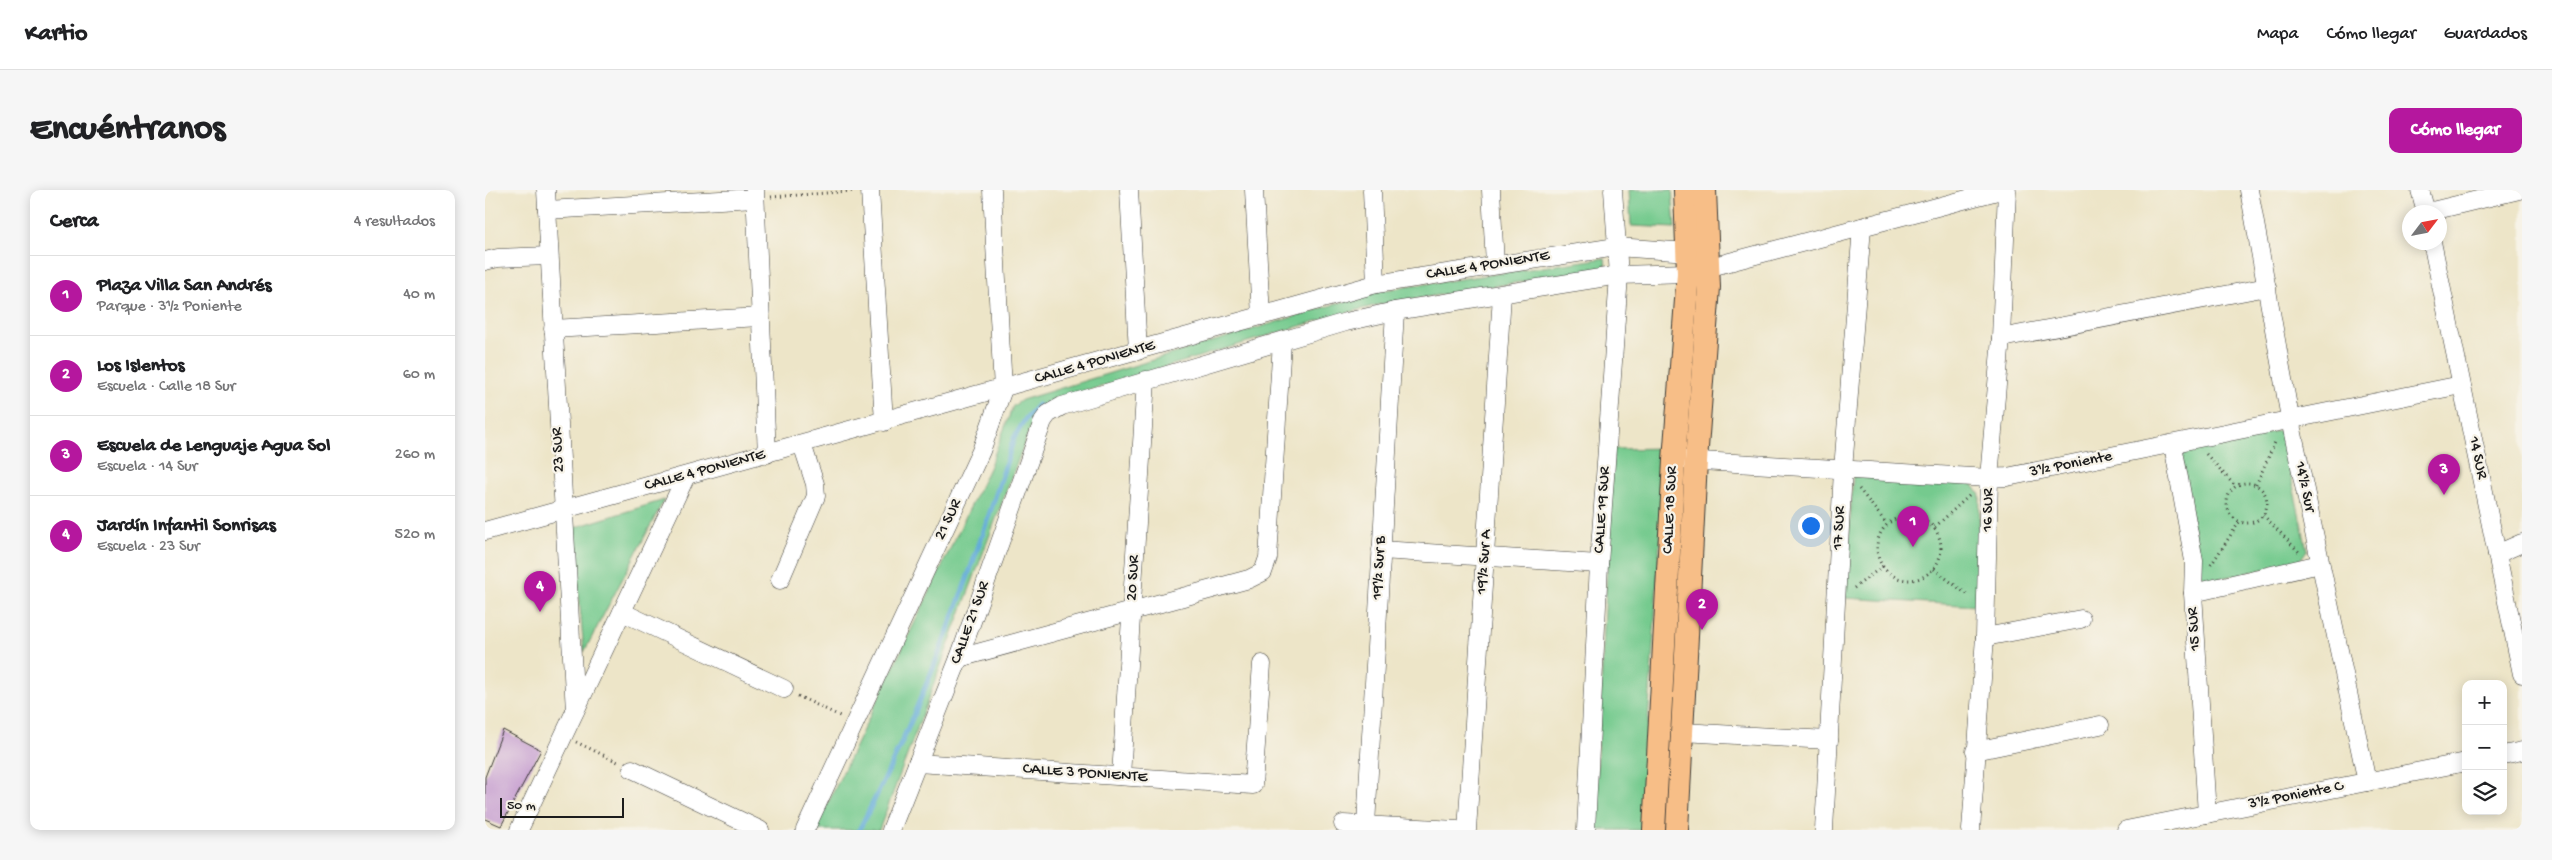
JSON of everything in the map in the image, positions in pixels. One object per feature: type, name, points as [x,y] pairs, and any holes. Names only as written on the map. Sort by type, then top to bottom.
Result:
[{"type":"main road","name":"CALLE 18 SUR","points":[[1677,830],[1696,461],[1695,264],[1685,190]]},
{"type":"main road","name":"CALLE 18 SUR","points":[[1654,830],[1674,460],[1705,190]]},
{"type":"street","name":"23 SUR","points":[[546,190],[562,509],[575,711]]},
{"type":"street","points":[[865,190],[884,422]]},
{"type":"street","name":"21 SUR","points":[[805,830],[856,724],[981,451],[1003,389],[992,190]]},
{"type":"street","points":[[1129,190],[1138,351]]},
{"type":"street","points":[[1254,190],[1261,316]]},
{"type":"street","points":[[1372,190],[1376,284]]},
{"type":"street","points":[[1491,190],[1495,265]]},
{"type":"street","name":"CALLE 19 SUR","points":[[1586,830],[1599,564],[1619,276],[1613,190]]},
{"type":"street","name":"CALLE 4 PONIENTE","points":[[1048,414],[1062,406],[1146,380],[1346,322],[1395,311],[1695,264],[1862,227],[2001,190]]},
{"type":"street","name":"16 SUR","points":[[1971,830],[1975,751],[1987,609],[1989,478],[2001,338],[2007,190]]},
{"type":"street","name":"14½ Sur","points":[[2249,190],[2291,425],[2367,782]]},
{"type":"street","points":[[2420,190],[2425,205]]},
{"type":"street","points":[[2447,207],[2519,190]]},
{"type":"street","points":[[547,210],[755,194],[767,454]]},
{"type":"street","name":"17 SUR","points":[[1824,830],[1843,470],[1862,227]]},
{"type":"street","name":"CALLE 4 PONIENTE","points":[[485,531],[884,422],[1376,284],[1616,247],[1695,264]]},
{"type":"street","name":"14 SUR","points":[[2434,250],[2522,674]]},
{"type":"street","points":[[485,261],[498,258],[549,256]]},
{"type":"street","points":[[2001,338],[2267,287]]},
{"type":"street","name":"19½ Sur A","points":[[1467,830],[1502,295]]},
{"type":"street","name":"19½ Sur B","points":[[1366,825],[1395,311]]},
{"type":"street","points":[[553,329],[761,317]]},
{"type":"street","points":[[959,658],[1254,578],[1265,568],[1268,558],[1282,342]]},
{"type":"street","name":"20 SUR","points":[[1121,776],[1146,380]]},
{"type":"street","name":"3½ Poniente","points":[[1674,460],[1989,478],[2026,474],[2173,445],[2291,425],[2461,385]]},
{"type":"street","name":"CALLE 21 SUR","points":[[891,830],[959,658],[1040,429],[1048,414]]},
{"type":"street","points":[[780,580],[816,496],[815,484],[802,444]]},
{"type":"street","name":"15 SUR","points":[[2173,445],[2193,561],[2193,593],[2207,814]]},
{"type":"street","name":"23 SUR","points":[[519,830],[686,476]]},
{"type":"street","points":[[2497,554],[2522,543]]},
{"type":"street","points":[[1381,550],[1599,564]]},
{"type":"street","points":[[2193,593],[2320,564]]},
{"type":"street","points":[[622,612],[784,689]]},
{"type":"street","points":[[1985,637],[2081,619]]},
{"type":"street","name":"CALLE 3 PONIENTE","points":[[917,763],[1253,785],[1262,664]]},
{"type":"street","points":[[1975,751],[2100,725]]},
{"type":"street","points":[[1682,732],[1829,740]]},
{"type":"street","points":[[2507,754],[2522,751]]},
{"type":"street","name":"3½ Poniente C","points":[[2126,830],[2462,763]]},
{"type":"street","points":[[632,769],[760,830]]},
{"type":"street","points":[[1343,824],[1457,830]]},
{"type":"path","points":[[755,194],[865,190]]},
{"type":"path","points":[[2256,485],[2277,439],[2291,425]]},
{"type":"path","points":[[2204,452],[2235,487]]},
{"type":"path","points":[[1843,470],[1887,524]]},
{"type":"path","points":[[1935,527],[1989,478]]},
{"type":"path","points":[[2249,483],[2256,485],[2265,495],[2267,508],[2263,515],[2252,522],[2240,521],[2230,513],[2228,508],[2229,495],[2235,487],[2249,483]]},
{"type":"path","points":[[1905,515],[1926,520],[1935,527],[1940,537],[1942,548],[1940,559],[1934,569],[1925,576],[1915,580],[1903,580],[1894,576],[1883,566],[1877,552],[1877,541],[1887,524],[1905,515]]},
{"type":"path","points":[[2263,515],[2300,554],[2320,564]]},
{"type":"path","points":[[2193,593],[2240,521]]},
{"type":"path","points":[[1835,602],[1883,566]]},
{"type":"path","points":[[1934,569],[1987,609]]},
{"type":"path","points":[[784,689],[856,724]]},
{"type":"path","points":[[563,736],[632,769]]},
{"type":"green space","points":[[1629,190],[1672,190],[1675,228],[1631,226]]},
{"type":"green space","points":[[1605,258],[1606,268],[1377,305],[1313,322],[1054,401],[1035,415],[879,830],[815,830],[989,468],[1013,406],[1022,400],[1378,291]]},
{"type":"green space","points":[[2281,430],[2307,550],[2299,562],[2207,581],[2200,574],[2181,451]]},
{"type":"green space","points":[[1666,448],[1641,830],[1594,830],[1613,449]]},
{"type":"green space","points":[[1853,476],[1972,483],[1980,495],[1977,606],[1845,598]]},
{"type":"green space","points":[[664,500],[584,652],[573,528]]},
{"type":"building","points":[[503,730],[541,750],[501,826],[485,819],[485,777]]},
{"type":"waterway","points":[[859,830],[883,783],[926,687],[964,588],[1014,438],[1026,418],[1038,405]]},
{"type":"place","name":"Escuela de Lenguaje Agua Sol","points":[[2444,495]]},
{"type":"place","name":"Plaza Villa San Andrés","points":[[1913,547]]},
{"type":"place","name":"Jardín Infantil Sonrisas","points":[[540,612]]},
{"type":"place","name":"Los Islentos","points":[[1702,630]]}]
